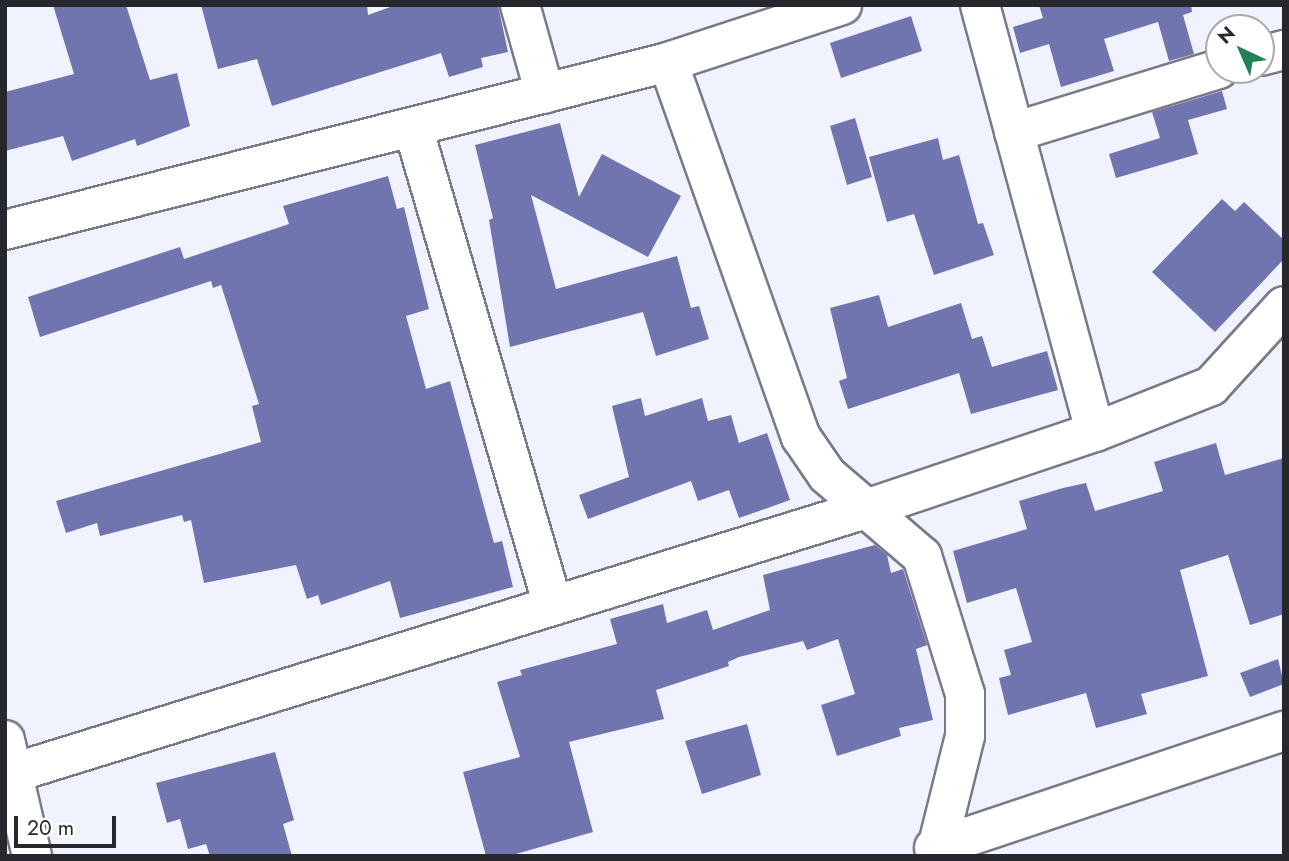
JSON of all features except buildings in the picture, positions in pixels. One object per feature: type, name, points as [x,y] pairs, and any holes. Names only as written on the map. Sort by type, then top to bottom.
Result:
[{"type":"street","points":[[520,5],[545,94]]},
{"type":"street","points":[[5,230],[668,62],[842,5]]},
{"type":"street","points":[[980,5],[1096,432]]},
{"type":"street","points":[[668,62],[801,437],[827,475],[869,508],[922,556],[965,694],[965,736],[934,852]]},
{"type":"street","points":[[1014,132],[1205,73]]},
{"type":"street","points":[[413,127],[553,606]]},
{"type":"street","points":[[32,856],[9,757],[553,606],[869,508],[1096,432],[1212,386],[1284,306]]},
{"type":"street","points":[[934,852],[1284,731]]}]
